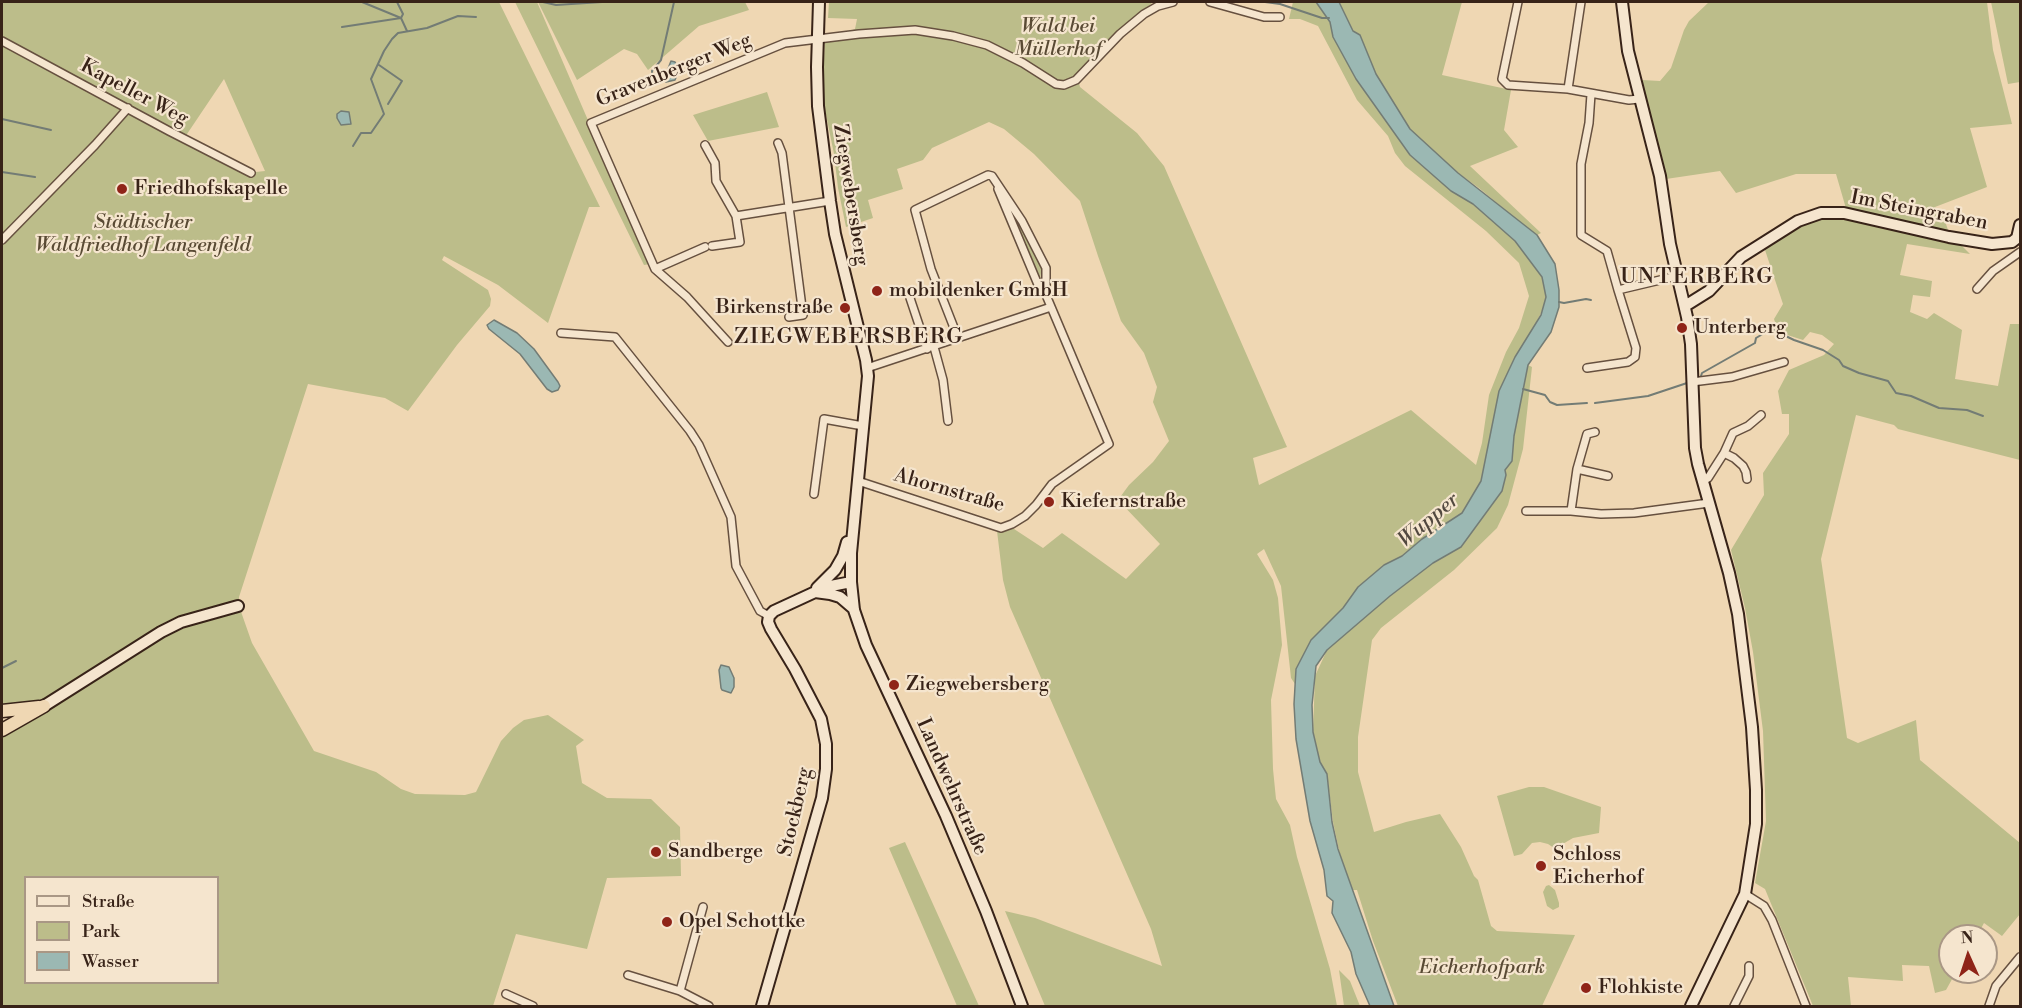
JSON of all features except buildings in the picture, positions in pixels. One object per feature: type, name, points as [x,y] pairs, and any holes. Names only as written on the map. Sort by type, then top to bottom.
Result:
[{"type":"highway","points":[[2,711],[44,706]]},
{"type":"highway","points":[[2,730],[44,706]]},
{"type":"main road","name":"Ziegwebersberg","points":[[819,2],[818,106],[830,201],[842,266],[867,368],[853,522],[851,582]]},
{"type":"main road","points":[[1622,2],[1628,51],[1660,176],[1670,244],[1685,306],[1691,344],[1695,448],[1738,614],[1751,714],[1756,824],[1745,894],[1690,1006]]},
{"type":"main road","name":"Im Steingraben","points":[[1685,306],[1708,291],[1741,257],[1798,221],[1821,213],[1844,213],[1949,237],[1992,244],[2012,242],[2017,238],[2020,225]]},
{"type":"main road","points":[[812,592],[840,563],[853,522]]},
{"type":"main road","points":[[772,614],[826,586],[851,582]]},
{"type":"main road","name":"Landwehrstraße","points":[[851,582],[854,609],[866,645],[946,816],[986,911],[1022,1006]]},
{"type":"main road","points":[[812,592],[840,597],[854,609]]},
{"type":"main road","points":[[44,706],[161,632],[181,622],[238,606]]},
{"type":"main road","name":"Stockberg","points":[[762,1006],[822,798],[826,769],[826,744],[821,719],[771,629],[768,622],[772,614]]},
{"type":"street","points":[[818,38],[915,30],[953,36],[987,45],[1023,63],[1056,84],[1064,85],[1076,80],[1120,34],[1144,14],[1158,6],[1173,2]]},
{"type":"street","points":[[1210,2],[1264,17],[1280,17]]},
{"type":"street","points":[[1518,2],[1502,79],[1508,86],[1568,89],[1629,100],[1640,99]]},
{"type":"street","points":[[1568,89],[1581,2]]},
{"type":"street","name":"Gravenberger Weg","points":[[728,342],[687,297],[655,269],[591,123],[784,43],[818,38]]},
{"type":"street","name":"Kapeller Weg","points":[[2,41],[251,173]]},
{"type":"street","points":[[1587,368],[1628,362],[1635,357],[1635,348],[1607,251],[1581,235],[1581,164],[1591,94]]},
{"type":"street","points":[[2,240],[128,108]]},
{"type":"street","points":[[778,143],[782,153],[803,315],[789,317]]},
{"type":"street","points":[[655,269],[709,246],[740,242],[736,216],[716,181],[715,163],[705,145]]},
{"type":"street","points":[[958,338],[931,269],[915,210],[988,175],[992,176],[1022,221],[1046,268],[1046,295]]},
{"type":"street","points":[[867,368],[1051,307],[1046,295],[1039,287],[996,182]]},
{"type":"street","points":[[736,216],[830,201]]},
{"type":"street","points":[[1977,289],[1993,272],[2020,252]]},
{"type":"street","points":[[1618,290],[1677,276]]},
{"type":"street","points":[[910,298],[943,380],[948,421]]},
{"type":"street","name":"Ahornstraße","points":[[858,481],[1001,528],[1012,525],[1025,516],[1052,484],[1109,444],[1051,307]]},
{"type":"street","points":[[561,333],[615,337],[690,431],[699,445],[731,517],[736,566],[760,610],[772,614]]},
{"type":"street","points":[[1692,382],[1732,378],[1784,362]]},
{"type":"street","points":[[1702,481],[1708,478],[1724,453],[1733,433],[1748,426],[1761,415]]},
{"type":"street","points":[[814,494],[825,419],[863,426]]},
{"type":"street","points":[[1571,511],[1577,469],[1587,434],[1595,432]]},
{"type":"street","points":[[1724,453],[1743,466],[1746,479]]},
{"type":"street","points":[[1577,469],[1608,476]]},
{"type":"street","points":[[1526,511],[1634,513],[1709,503]]},
{"type":"street","points":[[1745,894],[1764,906],[1772,920],[1806,1006]]},
{"type":"street","points":[[681,991],[703,907]]},
{"type":"street","points":[[1989,1006],[1996,986],[2020,957]]},
{"type":"street","points":[[1734,1006],[1749,976],[1749,966]]},
{"type":"street","points":[[628,975],[681,991],[709,1006]]},
{"type":"street","points":[[506,994],[533,1006]]},
{"type":"green space","name":"Städtischer Waldfriedhof Langenfeld","points":[[2,2],[499,2],[600,207],[589,207],[548,323],[498,285],[444,256],[442,260],[488,290],[491,299],[490,306],[457,345],[408,411],[385,398],[308,384],[239,597],[239,606],[252,643],[314,751],[376,772],[401,789],[415,794],[465,795],[476,792],[501,741],[513,728],[524,720],[548,715],[584,740],[576,746],[582,783],[607,798],[651,799],[680,827],[681,876],[607,878],[587,949],[516,934],[493,1006],[2,1006],[2,735],[44,700],[2,704]],"holes":[[[224,79],[265,171],[256,172],[185,137]]]},
{"type":"green space","points":[[515,2],[537,2],[650,264],[644,265]]},
{"type":"green space","points":[[538,2],[745,2],[749,10],[699,26],[648,70],[637,54],[624,49],[577,80]]},
{"type":"green space","name":"Wald bei Müllerhof","points":[[829,2],[1153,2],[1077,75],[1080,87],[1137,133],[1164,166],[1287,447],[1253,458],[1259,485],[1411,410],[1476,465],[1482,443],[1489,395],[1506,352],[1519,328],[1529,296],[1519,263],[1486,231],[1405,166],[1395,153],[1388,136],[1357,100],[1318,26],[1300,19],[1289,19],[1293,2],[1316,2],[1330,22],[1333,37],[1356,79],[1410,155],[1451,191],[1473,204],[1515,241],[1542,277],[1547,301],[1531,333],[1515,357],[1499,391],[1481,481],[1462,513],[1422,539],[1402,556],[1384,565],[1358,587],[1343,608],[1311,640],[1296,669],[1295,684],[1291,678],[1281,586],[1264,549],[1257,554],[1273,580],[1278,598],[1282,645],[1271,700],[1276,799],[1290,825],[1297,857],[1330,969],[1337,1006],[1045,1006],[1005,911],[1035,918],[1162,966],[1151,929],[1010,607],[1003,580],[997,531],[1011,527],[1043,548],[1062,533],[1126,579],[1160,544],[1118,500],[1169,441],[1153,402],[1157,387],[1144,353],[1121,321],[1080,201],[1034,154],[1004,129],[989,122],[932,148],[923,160],[897,169],[903,189],[868,200],[873,218],[846,227],[822,95],[825,40],[855,29],[857,19],[828,18]]},
{"type":"green space","points":[[1339,2],[1462,2],[1442,75],[1511,90],[1504,130],[1518,147],[1470,166],[1541,233],[1537,235],[1523,225],[1458,173],[1410,129],[1376,74],[1360,35],[1353,31]]},
{"type":"green space","points":[[1709,2],[1987,2],[1993,50],[2012,124],[1970,128],[1987,187],[1935,207],[1943,215],[1949,233],[1970,254],[1907,244],[1900,275],[1932,281],[1930,297],[1913,295],[1910,312],[1927,319],[1934,313],[1962,330],[1955,379],[1998,386],[2010,324],[2020,324],[2020,460],[1898,429],[1894,425],[1856,415],[1821,559],[1847,738],[1858,743],[1916,720],[1920,760],[2020,843],[2020,914],[2002,936],[1998,933],[1998,924],[1938,924],[1938,984],[1949,984],[1946,990],[1935,993],[1929,966],[1902,965],[1903,981],[1848,977],[1851,1006],[1813,1006],[1765,889],[1755,883],[1766,821],[1763,731],[1753,652],[1731,550],[1764,495],[1763,473],[1789,434],[1789,414],[1782,414],[1778,391],[1789,370],[1824,355],[1834,344],[1822,335],[1810,332],[1803,340],[1778,332],[1774,319],[1783,304],[1764,247],[1803,222],[1846,210],[1836,174],[1796,174],[1736,193],[1720,171],[1666,179],[1642,80],[1660,81],[1671,68],[1689,21]]},
{"type":"green space","points":[[1991,2],[2020,2],[2020,82],[2008,84]]},
{"type":"green space","points":[[767,92],[779,127],[708,141],[693,115]]},
{"type":"green space","points":[[1010,206],[1042,267],[1039,285],[1007,208]]},
{"type":"green space","name":"Eicherhofpark","points":[[1528,365],[1532,367],[1523,449],[1508,505],[1497,528],[1454,570],[1381,628],[1372,640],[1358,737],[1358,772],[1374,832],[1440,814],[1478,880],[1491,926],[1497,931],[1575,935],[1542,1006],[1398,1006],[1373,941],[1357,890],[1353,890],[1339,850],[1327,774],[1320,762],[1313,732],[1315,676],[1327,650],[1390,596],[1433,563],[1461,547],[1502,491],[1505,470],[1512,461],[1514,436]]},
{"type":"green space","points":[[1529,787],[1544,787],[1601,807],[1599,833],[1573,838],[1561,847],[1554,848],[1540,842],[1532,843],[1522,854],[1514,856],[1497,796]]},
{"type":"green space","points":[[905,842],[979,1006],[957,1006],[889,848]]},
{"type":"green space","points":[[1549,885],[1555,890],[1559,903],[1559,907],[1553,910],[1547,906],[1543,892]]},
{"type":"green space","points":[[1339,970],[1350,981],[1360,1006],[1344,1006]]},
{"type":"water","points":[[1316,2],[1339,2],[1353,31],[1360,35],[1376,74],[1410,129],[1458,173],[1537,235],[1555,264],[1559,290],[1559,307],[1551,332],[1528,365],[1514,436],[1512,461],[1505,470],[1502,491],[1461,547],[1433,563],[1390,596],[1327,650],[1316,666],[1312,705],[1313,732],[1320,762],[1327,774],[1332,822],[1338,849],[1394,1006],[1370,1006],[1356,974],[1351,952],[1332,913],[1333,901],[1327,896],[1324,870],[1310,821],[1296,739],[1294,704],[1296,669],[1311,640],[1343,608],[1358,587],[1384,565],[1402,556],[1422,539],[1462,513],[1481,481],[1499,391],[1515,357],[1541,315],[1546,297],[1542,277],[1515,241],[1473,204],[1451,191],[1410,155],[1356,79],[1333,37],[1330,22]]},
{"type":"water","points":[[671,61],[675,62],[679,70],[675,80],[666,82],[664,79]]},
{"type":"water","points":[[341,111],[349,112],[351,124],[341,125],[337,114]]},
{"type":"water","points":[[494,320],[517,333],[534,349],[558,382],[560,386],[558,390],[552,392],[547,389],[520,354],[489,329],[487,325]]},
{"type":"water","points":[[721,665],[729,667],[734,678],[731,693],[721,688],[719,670]]},
{"type":"waterway","points":[[362,2],[401,18],[407,31]]},
{"type":"waterway","points":[[342,27],[401,18],[403,14],[397,2]]},
{"type":"waterway","points":[[543,2],[556,5],[602,2]]},
{"type":"waterway","points":[[653,83],[652,71],[661,60],[674,2]]},
{"type":"waterway","points":[[1265,2],[1329,18]]},
{"type":"waterway","points":[[353,146],[361,133],[371,133],[384,114],[371,79],[392,39],[398,33],[427,28],[458,16],[476,17]]},
{"type":"waterway","points":[[379,65],[402,81],[388,104]]},
{"type":"waterway","points":[[2,119],[51,130]]},
{"type":"waterway","points":[[2,172],[35,177]]},
{"type":"waterway","points":[[1559,302],[1591,300]]},
{"type":"waterway","points":[[1700,379],[1702,373],[1755,343],[1756,338],[1771,329],[1823,350],[1839,360],[1843,366],[1888,381],[1896,393],[1911,396],[1939,408],[1967,410],[1983,416]]},
{"type":"waterway","points":[[1595,403],[1648,396],[1687,383]]},
{"type":"waterway","points":[[1523,389],[1545,395],[1550,402],[1557,405],[1587,403]]},
{"type":"waterway","points":[[2,668],[16,661]]},
{"type":"place","name":"Friedhofskapelle","points":[[122,189]]},
{"type":"place","name":"mobildenker GmbH","points":[[877,291]]},
{"type":"place","name":"Birkenstraße","points":[[845,308]]},
{"type":"place","name":"Unterberg","points":[[1682,328]]},
{"type":"place","name":"Kiefernstraße","points":[[1049,502]]},
{"type":"place","name":"Ziegwebersberg","points":[[894,685]]},
{"type":"place","name":"Sandberge","points":[[656,852]]},
{"type":"place","name":"Schloss Eicherhof","points":[[1541,866]]},
{"type":"place","name":"Opel Schottke","points":[[667,922]]},
{"type":"place","name":"Flohkiste","points":[[1586,988]]},
{"type":"district","name":"UNTERBERG","points":[[1697,278]]},
{"type":"district","name":"ZIEGWEBERSBERG","points":[[849,338]]},
{"type":"water label","name":"Wupper","points":[[1429,521]]}]
